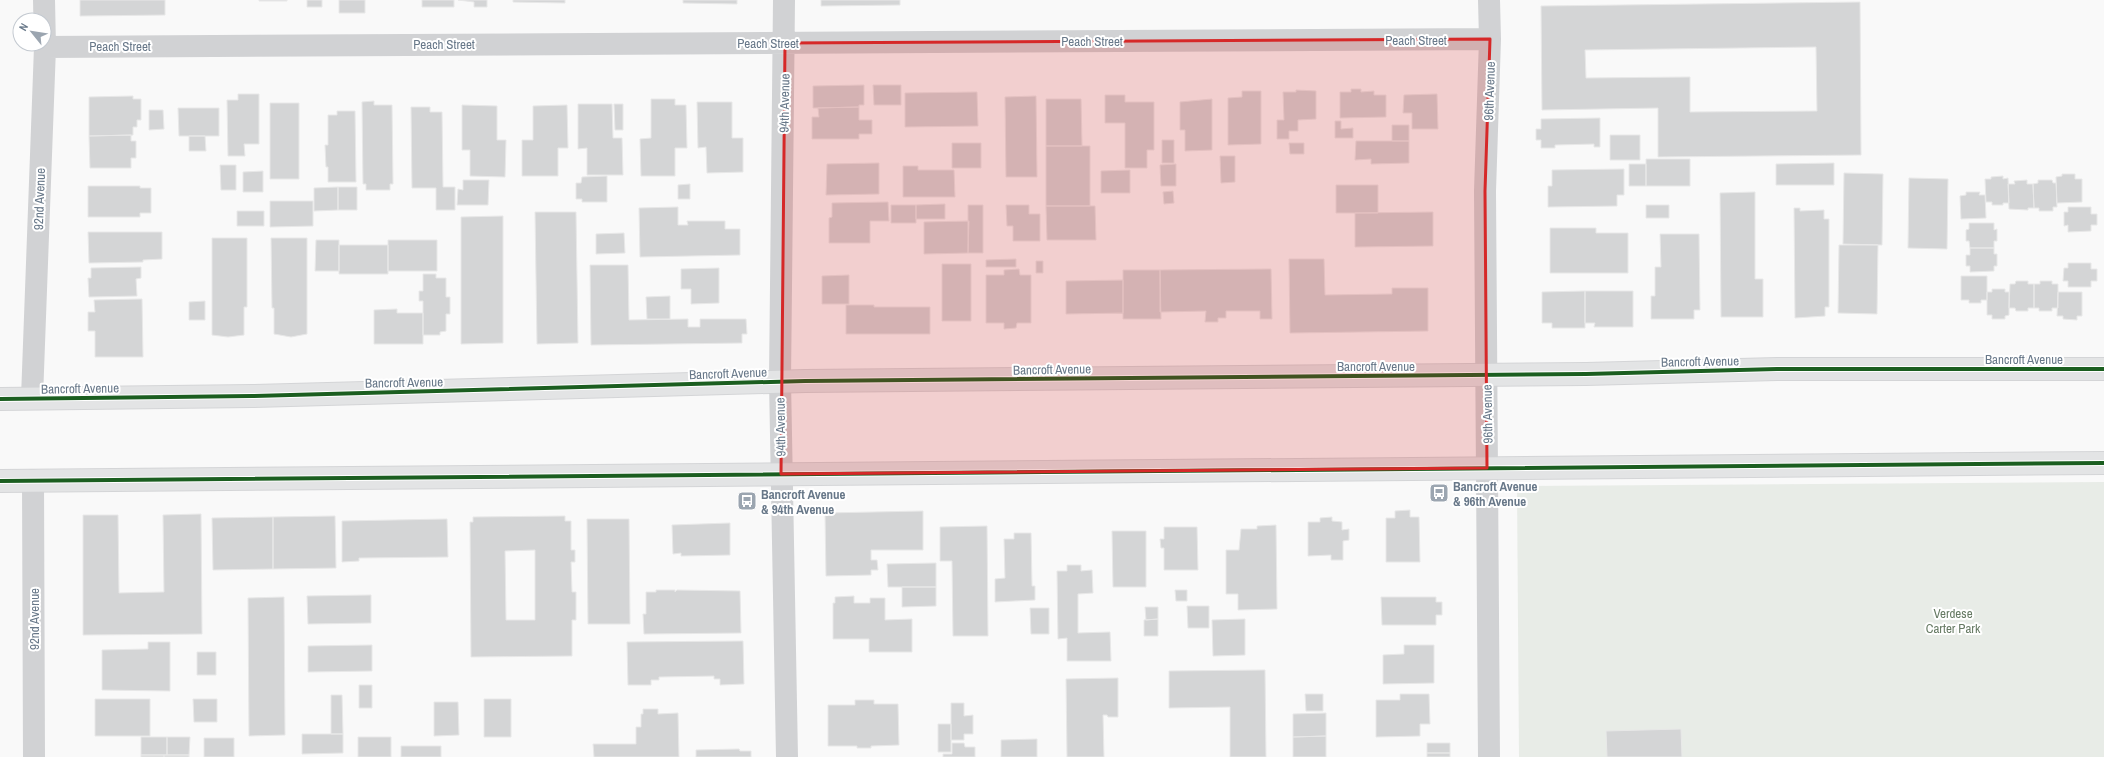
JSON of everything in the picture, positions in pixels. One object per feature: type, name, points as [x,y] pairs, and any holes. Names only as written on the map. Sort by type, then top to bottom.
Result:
[{"type":"main road","name":"Bancroft Avenue","points":[[0,399],[252,396],[780,381],[1486,374],[1777,369],[2104,369]]},
{"type":"main road","points":[[0,481],[2104,463]]},
{"type":"street","name":"92nd Avenue","points":[[44,0],[44,12]]},
{"type":"street","name":"94th Avenue","points":[[784,0],[785,43],[780,381],[787,757]]},
{"type":"street","name":"96th Avenue","points":[[1489,0],[1490,40],[1485,191],[1489,757]]},
{"type":"street","name":"Peach Street","points":[[52,47],[1490,40]]},
{"type":"street","name":"92nd Avenue","points":[[32,398],[45,52]]},
{"type":"street","name":"92nd Avenue","points":[[33,480],[34,757]]},
{"type":"highlighted area","points":[[1490,39],[1485,191],[1487,468],[781,474],[785,43]]},
{"type":"green space","name":"Verdese Carter Park","points":[[2104,482],[2104,757],[1519,757],[1517,486]]},
{"type":"building","points":[[80,0],[165,0],[165,15],[80,16]]},
{"type":"building","points":[[287,0],[287,1],[259,1]]},
{"type":"building","points":[[307,0],[322,0],[322,7],[307,7]]},
{"type":"building","points":[[339,0],[365,0],[365,13],[339,13]]},
{"type":"building","points":[[422,0],[454,0],[454,7],[422,7]]},
{"type":"building","points":[[458,0],[487,0],[487,7],[474,7],[474,2]]},
{"type":"building","points":[[513,0],[565,0],[565,3],[513,2]]},
{"type":"building","points":[[683,0],[737,0],[737,4],[683,3]]},
{"type":"building","points":[[821,0],[900,0],[900,5],[821,6]]},
{"type":"building","points":[[1860,2],[1861,155],[1658,157],[1658,108],[1542,110],[1541,6]],"holes":[[[1816,47],[1817,111],[1690,112],[1690,77],[1586,78],[1585,50]]]},
{"type":"building","points":[[864,85],[864,105],[859,105],[859,107],[813,108],[813,86]]},
{"type":"building","points":[[873,85],[901,85],[901,105],[874,105]]},
{"type":"building","points":[[1351,89],[1361,89],[1361,92],[1374,91],[1374,95],[1386,95],[1386,117],[1340,118],[1340,92],[1351,92]]},
{"type":"building","points":[[1296,90],[1316,91],[1316,119],[1298,120],[1298,131],[1289,131],[1289,139],[1277,139],[1277,120],[1284,120],[1283,92],[1296,92]]},
{"type":"building","points":[[1242,91],[1261,91],[1261,144],[1228,145],[1228,98],[1242,97]]},
{"type":"building","points":[[977,92],[978,126],[905,127],[905,93]]},
{"type":"building","points":[[238,94],[259,94],[259,144],[244,144],[245,156],[228,156],[227,100],[238,100]]},
{"type":"building","points":[[1437,94],[1438,129],[1412,129],[1412,113],[1403,113],[1404,95]]},
{"type":"building","points":[[1105,95],[1125,95],[1125,102],[1154,102],[1154,150],[1147,150],[1147,168],[1125,168],[1125,123],[1105,123]]},
{"type":"building","points":[[133,96],[133,99],[141,99],[141,120],[137,120],[137,127],[133,127],[133,135],[89,136],[89,97]]},
{"type":"building","points":[[1036,96],[1037,177],[1006,177],[1005,97]]},
{"type":"building","points":[[651,99],[675,99],[675,105],[686,105],[687,148],[675,148],[675,176],[641,176],[640,139],[651,138]]},
{"type":"building","points":[[1046,99],[1081,99],[1082,146],[1046,146]]},
{"type":"building","points":[[1212,99],[1212,150],[1185,151],[1185,130],[1180,130],[1180,102]]},
{"type":"building","points":[[374,101],[374,105],[392,105],[393,184],[390,184],[390,190],[366,190],[366,184],[363,184],[362,102]]},
{"type":"building","points":[[697,102],[732,102],[732,138],[743,138],[743,172],[707,173],[706,147],[698,148]]},
{"type":"building","points":[[270,103],[299,103],[299,179],[270,179]]},
{"type":"building","points":[[578,104],[612,104],[613,138],[622,138],[623,175],[587,175],[587,148],[578,149]]},
{"type":"building","points":[[614,104],[623,104],[623,130],[615,130]]},
{"type":"building","points":[[462,105],[497,106],[497,140],[506,140],[505,177],[470,176],[470,150],[462,150]]},
{"type":"building","points":[[567,105],[568,148],[558,148],[558,176],[522,176],[522,140],[533,140],[533,106]]},
{"type":"building","points":[[411,107],[430,107],[430,112],[442,112],[443,187],[455,187],[455,210],[436,210],[436,188],[412,188]]},
{"type":"building","points":[[859,107],[859,120],[872,120],[872,134],[859,134],[859,139],[812,139],[812,117],[819,117],[818,108]]},
{"type":"building","points":[[178,108],[219,108],[219,136],[179,136]]},
{"type":"building","points":[[149,110],[163,110],[164,129],[149,130]]},
{"type":"building","points":[[337,111],[355,111],[356,182],[328,182],[328,167],[326,167],[325,145],[328,145],[328,115],[337,115]]},
{"type":"building","points":[[1600,118],[1600,147],[1594,147],[1594,144],[1555,145],[1555,148],[1541,148],[1541,140],[1536,140],[1536,129],[1541,129],[1541,119]]},
{"type":"building","points":[[1335,121],[1341,121],[1341,129],[1353,128],[1353,138],[1335,138]]},
{"type":"building","points":[[1392,125],[1409,125],[1409,141],[1392,141]]},
{"type":"building","points":[[131,135],[131,141],[136,141],[136,158],[131,158],[131,168],[90,168],[89,136]]},
{"type":"building","points":[[1610,135],[1640,135],[1640,160],[1610,160]]},
{"type":"building","points":[[189,136],[205,136],[206,151],[189,151]]},
{"type":"building","points":[[1162,140],[1174,140],[1174,163],[1162,163]]},
{"type":"building","points":[[1356,141],[1409,141],[1409,163],[1371,164],[1371,159],[1355,160]]},
{"type":"building","points":[[952,143],[981,143],[981,168],[952,168]]},
{"type":"building","points":[[1289,143],[1304,143],[1304,154],[1290,154]]},
{"type":"building","points":[[1046,146],[1090,146],[1090,206],[1046,206]]},
{"type":"building","points":[[1220,156],[1235,156],[1235,182],[1221,183]]},
{"type":"building","points":[[1646,159],[1690,159],[1690,186],[1646,186]]},
{"type":"building","points":[[879,163],[879,194],[826,195],[827,164]]},
{"type":"building","points":[[1834,163],[1834,185],[1776,185],[1776,164]]},
{"type":"building","points":[[1176,164],[1176,186],[1161,186],[1160,165]]},
{"type":"building","points":[[1629,164],[1646,164],[1646,186],[1629,186]]},
{"type":"building","points":[[220,165],[236,165],[236,190],[221,190]]},
{"type":"building","points":[[903,166],[918,166],[918,170],[954,170],[955,197],[903,197]]},
{"type":"building","points":[[1624,169],[1624,195],[1617,195],[1617,206],[1548,207],[1548,186],[1552,186],[1552,170]]},
{"type":"building","points":[[1130,170],[1130,193],[1101,193],[1101,171]]},
{"type":"building","points":[[263,171],[263,192],[243,192],[243,172]]},
{"type":"building","points":[[1844,173],[1883,174],[1882,245],[1843,244]]},
{"type":"building","points":[[2062,174],[2075,174],[2075,179],[2082,179],[2082,202],[2057,203],[2056,177],[2062,176]]},
{"type":"building","points":[[607,176],[607,202],[582,202],[582,199],[576,199],[576,183],[581,183],[582,177]]},
{"type":"building","points":[[2003,176],[2003,179],[2008,178],[2009,203],[2003,203],[2003,205],[1992,205],[1992,202],[1986,202],[1985,179]]},
{"type":"building","points":[[1909,178],[1948,179],[1947,249],[1908,248]]},
{"type":"building","points":[[463,180],[489,180],[488,205],[457,205],[458,189],[463,190]]},
{"type":"building","points":[[2027,180],[2027,184],[2033,184],[2034,208],[2028,208],[2028,210],[2009,209],[2008,184],[2015,184],[2014,181]]},
{"type":"building","points":[[2038,180],[2052,180],[2053,183],[2056,183],[2057,207],[2053,207],[2053,211],[2039,211],[2039,208],[2034,208],[2033,184],[2038,183]]},
{"type":"building","points":[[690,184],[690,199],[678,199],[678,185]]},
{"type":"building","points":[[1336,185],[1378,185],[1378,213],[1336,213]]},
{"type":"building","points":[[88,186],[140,186],[140,188],[151,188],[151,213],[140,213],[140,217],[88,217]]},
{"type":"building","points":[[338,187],[338,210],[314,211],[314,188]]},
{"type":"building","points":[[338,187],[357,187],[357,210],[338,210]]},
{"type":"building","points":[[1173,191],[1174,203],[1164,204],[1163,192]]},
{"type":"building","points":[[1755,192],[1755,279],[1763,279],[1763,317],[1721,317],[1720,193]]},
{"type":"building","points":[[1966,192],[1980,192],[1979,195],[1985,195],[1986,218],[1961,219],[1960,196],[1966,195]]},
{"type":"building","points":[[270,201],[313,201],[313,226],[270,227]]},
{"type":"building","points":[[888,202],[889,221],[870,221],[870,243],[829,243],[829,218],[832,217],[832,203]]},
{"type":"building","points":[[945,204],[945,219],[916,219],[916,205]]},
{"type":"building","points":[[891,205],[916,205],[916,223],[891,223]]},
{"type":"building","points":[[968,205],[983,205],[983,253],[968,253]]},
{"type":"building","points":[[1006,205],[1029,205],[1029,214],[1040,214],[1040,241],[1013,241],[1013,226],[1007,226]]},
{"type":"building","points":[[1646,205],[1669,205],[1669,218],[1646,218]]},
{"type":"building","points":[[1046,206],[1095,206],[1096,240],[1047,240]]},
{"type":"building","points":[[678,207],[678,225],[688,225],[687,221],[725,221],[725,229],[740,229],[740,255],[640,257],[639,208]]},
{"type":"building","points":[[2068,207],[2091,207],[2091,214],[2097,214],[2097,225],[2091,225],[2091,231],[2068,232],[2068,225],[2064,226],[2064,212],[2068,212]]},
{"type":"building","points":[[1794,208],[1800,208],[1800,211],[1824,210],[1824,219],[1829,219],[1829,307],[1825,307],[1825,316],[1795,318]]},
{"type":"building","points":[[237,211],[264,211],[264,226],[237,226]]},
{"type":"building","points":[[535,212],[576,212],[578,343],[537,344]]},
{"type":"building","points":[[1433,212],[1433,246],[1355,247],[1355,213]]},
{"type":"building","points":[[503,216],[503,343],[461,344],[461,217]]},
{"type":"building","points":[[969,221],[968,253],[924,254],[924,222]]},
{"type":"building","points":[[1969,223],[1994,223],[1994,230],[1997,229],[1997,241],[1994,241],[1994,248],[1970,248],[1969,241],[1966,241],[1966,230],[1969,229]]},
{"type":"building","points":[[1550,228],[1596,228],[1596,233],[1628,233],[1628,273],[1550,273]]},
{"type":"building","points":[[88,232],[162,232],[162,259],[143,260],[143,262],[89,263]]},
{"type":"building","points":[[624,233],[625,253],[596,254],[596,234]]},
{"type":"building","points":[[1660,234],[1699,234],[1700,310],[1694,310],[1694,319],[1651,319],[1651,296],[1655,296],[1655,267],[1661,267]]},
{"type":"building","points":[[212,238],[247,238],[247,307],[244,307],[244,335],[228,337],[212,335]]},
{"type":"building","points":[[271,238],[307,238],[307,334],[291,337],[274,334]]},
{"type":"building","points":[[316,240],[339,240],[339,271],[315,271]]},
{"type":"building","points":[[388,240],[437,240],[437,271],[388,271]]},
{"type":"building","points":[[339,245],[388,245],[388,274],[339,274]]},
{"type":"building","points":[[1839,245],[1878,245],[1877,314],[1838,313]]},
{"type":"building","points":[[1970,248],[1994,248],[1994,254],[1997,254],[1997,266],[1994,266],[1994,271],[1970,272],[1970,266],[1966,266],[1966,255],[1970,255]]},
{"type":"building","points":[[1016,259],[1016,267],[986,267],[986,260]]},
{"type":"building","points":[[1289,259],[1324,259],[1325,295],[1392,294],[1392,288],[1428,288],[1428,331],[1290,333]]},
{"type":"building","points":[[1036,261],[1043,261],[1043,273],[1036,273]]},
{"type":"building","points":[[2068,263],[2091,263],[2091,269],[2097,269],[2097,281],[2091,281],[2091,287],[2068,287],[2068,281],[2063,281],[2064,268],[2068,268]]},
{"type":"building","points":[[942,264],[971,264],[971,321],[942,321]]},
{"type":"building","points":[[590,265],[628,265],[629,320],[688,319],[688,327],[700,327],[700,319],[746,319],[747,334],[742,334],[742,343],[591,345]]},
{"type":"building","points":[[141,267],[141,278],[136,279],[137,296],[89,297],[88,278],[91,278],[91,268]]},
{"type":"building","points":[[719,268],[719,303],[691,304],[691,289],[681,289],[681,269]]},
{"type":"building","points":[[1019,269],[1020,275],[1031,275],[1031,323],[1017,323],[1016,328],[1004,329],[1004,323],[986,323],[986,275],[1004,275],[1004,270]]},
{"type":"building","points":[[1271,269],[1272,319],[1260,319],[1260,311],[1226,311],[1226,318],[1218,318],[1218,322],[1205,322],[1206,311],[1160,312],[1160,270]]},
{"type":"building","points":[[1123,270],[1160,270],[1161,319],[1123,319]]},
{"type":"building","points":[[423,274],[436,274],[436,278],[446,278],[446,297],[450,297],[450,314],[446,314],[446,331],[440,332],[440,335],[423,335],[423,301],[419,301],[419,291],[423,291]]},
{"type":"building","points":[[849,275],[849,304],[822,304],[822,276]]},
{"type":"building","points":[[1961,276],[1987,276],[1987,300],[1981,300],[1981,303],[1969,303],[1969,300],[1961,300]]},
{"type":"building","points":[[1123,280],[1123,313],[1066,314],[1066,281]]},
{"type":"building","points":[[2016,281],[2028,281],[2028,284],[2034,284],[2034,308],[2028,308],[2028,311],[2016,311],[2015,308],[2009,308],[2010,284],[2015,284]]},
{"type":"building","points":[[2040,281],[2052,281],[2052,284],[2058,284],[2058,308],[2052,308],[2052,311],[2039,311],[2039,308],[2034,308],[2034,284],[2040,284]]},
{"type":"building","points":[[1992,289],[2005,289],[2005,292],[2009,292],[2009,315],[2005,316],[2005,319],[1992,319],[1992,315],[1987,315],[1987,292],[1992,292]]},
{"type":"building","points":[[1585,291],[1633,291],[1633,327],[1594,327],[1595,323],[1585,323]]},
{"type":"building","points":[[1585,291],[1585,328],[1552,328],[1552,323],[1542,323],[1542,292]]},
{"type":"building","points":[[2058,292],[2082,292],[2082,316],[2077,316],[2077,320],[2063,319],[2063,316],[2057,316]]},
{"type":"building","points":[[670,296],[670,319],[647,319],[646,297]]},
{"type":"building","points":[[142,299],[143,357],[95,357],[95,331],[88,331],[88,312],[95,312],[94,300]]},
{"type":"building","points":[[205,301],[205,320],[189,320],[189,302]]},
{"type":"building","points":[[846,305],[874,305],[874,307],[930,307],[930,334],[846,334]]},
{"type":"building","points":[[397,309],[397,313],[423,313],[423,344],[374,344],[374,310]]},
{"type":"building","points":[[1410,510],[1410,517],[1419,517],[1420,562],[1386,562],[1386,518],[1395,518],[1395,511]]},
{"type":"building","points":[[923,511],[923,550],[871,550],[871,560],[877,560],[878,570],[871,570],[871,575],[826,576],[825,513]]},
{"type":"building","points":[[201,514],[202,634],[83,635],[83,515],[118,515],[119,593],[164,592],[163,515]]},
{"type":"building","points":[[335,516],[336,568],[273,569],[273,517]]},
{"type":"building","points":[[565,516],[565,521],[571,521],[571,550],[575,550],[575,562],[571,562],[572,592],[576,592],[576,620],[572,620],[572,656],[471,657],[470,522],[473,522],[473,517]],"holes":[[[535,550],[535,620],[506,620],[505,551]]]},
{"type":"building","points":[[273,517],[273,569],[213,570],[212,518]]},
{"type":"building","points":[[1332,517],[1332,521],[1342,522],[1342,530],[1349,529],[1349,540],[1343,541],[1343,560],[1331,560],[1331,555],[1308,556],[1308,522],[1320,522],[1320,518]]},
{"type":"building","points":[[447,519],[448,557],[359,558],[359,561],[342,562],[342,521]]},
{"type":"building","points":[[587,519],[629,519],[630,624],[588,624]]},
{"type":"building","points":[[730,523],[730,555],[681,556],[681,553],[673,554],[672,525]]},
{"type":"building","points":[[1276,525],[1277,609],[1238,610],[1238,594],[1226,594],[1226,550],[1239,550],[1241,529],[1257,529],[1257,526]]},
{"type":"building","points":[[987,526],[988,636],[953,636],[952,561],[940,561],[940,527]]},
{"type":"building","points":[[1164,527],[1197,527],[1198,570],[1164,570],[1164,548],[1161,548],[1160,539],[1164,539]]},
{"type":"building","points":[[1112,531],[1146,531],[1146,587],[1113,587]]},
{"type":"building","points":[[1014,533],[1031,533],[1032,586],[1035,586],[1035,600],[995,602],[995,579],[1005,578],[1004,539],[1014,539]]},
{"type":"building","points":[[936,563],[936,587],[888,587],[887,564]]},
{"type":"building","points":[[1067,565],[1081,565],[1081,571],[1092,570],[1093,593],[1078,594],[1078,633],[1110,632],[1111,661],[1067,661],[1067,638],[1058,639],[1057,571],[1067,571]]},
{"type":"building","points":[[902,587],[936,587],[936,606],[902,607]]},
{"type":"building","points":[[656,590],[675,590],[675,592],[677,590],[740,591],[741,633],[644,634],[643,614],[646,614],[646,592],[656,592]]},
{"type":"building","points":[[1175,590],[1187,590],[1187,601],[1176,601]]},
{"type":"building","points":[[371,595],[371,623],[308,624],[307,596]]},
{"type":"building","points":[[854,596],[854,603],[870,603],[870,598],[885,598],[885,620],[912,619],[912,652],[869,652],[869,639],[833,639],[833,603],[835,603],[835,597]]},
{"type":"building","points":[[284,597],[285,735],[249,736],[248,598]]},
{"type":"building","points":[[1381,597],[1436,597],[1436,602],[1442,602],[1442,615],[1436,615],[1436,625],[1382,625]]},
{"type":"building","points":[[1187,606],[1209,606],[1209,628],[1188,628]]},
{"type":"building","points":[[1145,607],[1158,607],[1158,619],[1146,620]]},
{"type":"building","points":[[1030,608],[1049,608],[1049,634],[1031,634]]},
{"type":"building","points":[[1158,619],[1158,636],[1144,636],[1144,620]]},
{"type":"building","points":[[1245,619],[1245,655],[1213,656],[1212,620]]},
{"type":"building","points":[[743,641],[744,684],[720,685],[720,679],[714,679],[714,676],[659,677],[659,680],[651,680],[651,685],[628,685],[627,642]]},
{"type":"building","points":[[148,642],[170,642],[170,691],[102,690],[102,650],[148,649]]},
{"type":"building","points":[[372,645],[372,671],[308,672],[308,646]]},
{"type":"building","points":[[1404,645],[1434,645],[1434,683],[1383,684],[1383,655],[1404,654]]},
{"type":"building","points":[[197,652],[216,652],[216,675],[197,675]]},
{"type":"building","points":[[1265,670],[1266,757],[1230,757],[1230,707],[1169,708],[1169,671]]},
{"type":"building","points":[[1118,678],[1118,717],[1108,717],[1107,715],[1103,715],[1104,757],[1067,757],[1066,679]]},
{"type":"building","points":[[359,685],[372,685],[372,708],[359,708]]},
{"type":"building","points":[[1305,694],[1323,694],[1323,711],[1306,711]]},
{"type":"building","points":[[1400,694],[1429,694],[1430,724],[1420,724],[1420,736],[1376,737],[1376,700],[1400,700]]},
{"type":"building","points":[[331,695],[342,695],[343,734],[331,734]]},
{"type":"building","points":[[95,699],[150,699],[150,736],[95,736]]},
{"type":"building","points":[[193,699],[217,699],[217,722],[194,722]]},
{"type":"building","points":[[484,699],[511,699],[511,737],[484,737]]},
{"type":"building","points":[[855,700],[874,700],[874,704],[898,704],[899,745],[871,746],[871,748],[857,748],[857,746],[828,746],[828,705],[855,705]]},
{"type":"building","points":[[434,702],[458,702],[459,735],[434,736]]},
{"type":"building","points":[[951,703],[964,703],[964,716],[973,715],[973,734],[964,734],[964,740],[951,740]]},
{"type":"building","points":[[643,709],[658,709],[658,714],[678,713],[679,757],[594,757],[593,744],[636,744],[636,727],[641,727],[641,714],[643,714]]},
{"type":"building","points":[[1326,713],[1326,736],[1293,737],[1293,714]]},
{"type":"building","points":[[938,724],[951,724],[951,752],[938,752]]},
{"type":"building","points":[[1681,729],[1682,757],[1607,757],[1606,731]]},
{"type":"building","points":[[302,734],[343,734],[343,753],[302,754]]},
{"type":"building","points":[[1326,736],[1326,757],[1293,757],[1293,737]]},
{"type":"building","points":[[141,737],[167,737],[167,755],[141,755]]},
{"type":"building","points":[[167,737],[190,737],[189,755],[167,755]]},
{"type":"building","points":[[358,737],[391,737],[391,757],[358,757]]},
{"type":"building","points":[[204,738],[234,738],[234,757],[204,757]]},
{"type":"building","points":[[1037,739],[1037,757],[1001,757],[1001,740]]},
{"type":"building","points":[[952,743],[964,743],[965,747],[975,747],[975,757],[943,757],[943,754],[952,754]]},
{"type":"building","points":[[1427,743],[1450,743],[1450,753],[1427,753]]},
{"type":"building","points":[[401,746],[441,746],[441,757],[401,757]]},
{"type":"building","points":[[739,749],[740,751],[751,751],[751,757],[696,757],[696,750]]},
{"type":"building","points":[[1427,753],[1450,753],[1450,757],[1427,757]]},
{"type":"building","points":[[141,755],[164,755],[164,757],[141,757]]},
{"type":"building","points":[[164,755],[189,755],[189,757],[164,757]]},
{"type":"cycle path","points":[[0,399],[252,396],[805,381],[1586,374],[1777,369],[2104,369]]},
{"type":"cycle path","points":[[0,481],[2104,463]]},
{"type":"place","name":"Bancroft Avenue & 96th Avenue","points":[[1439,493]]},
{"type":"place","name":"Bancroft Avenue & 94th Avenue","points":[[747,501]]}]
